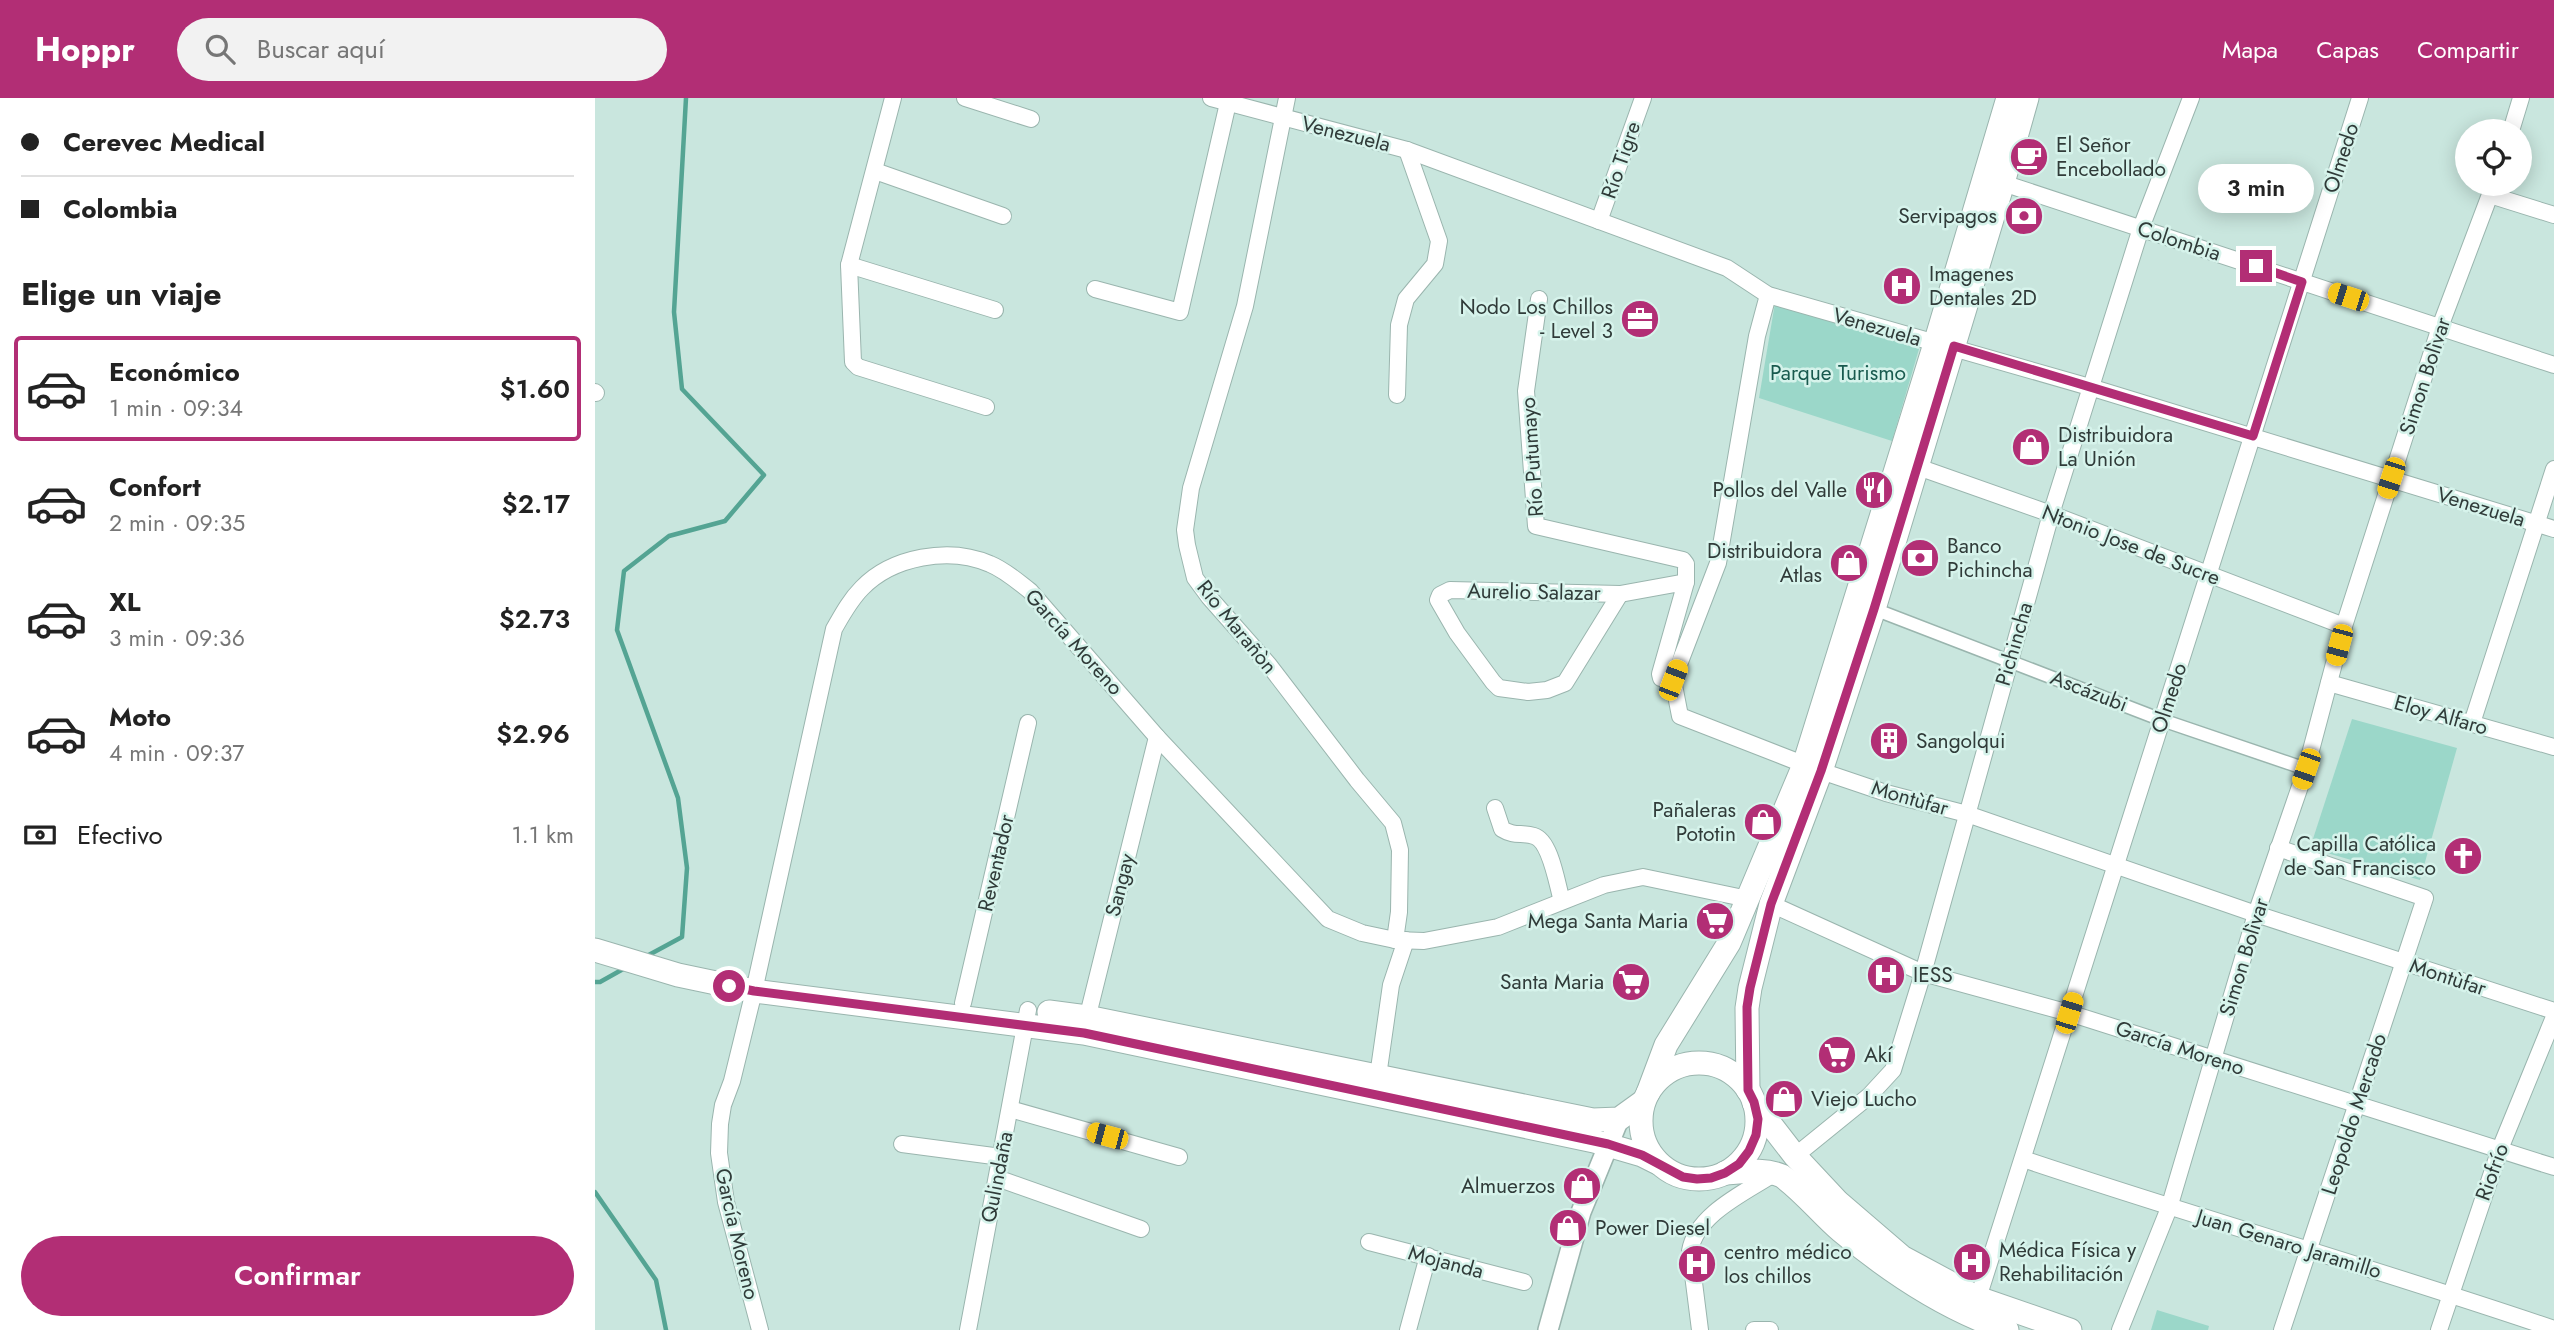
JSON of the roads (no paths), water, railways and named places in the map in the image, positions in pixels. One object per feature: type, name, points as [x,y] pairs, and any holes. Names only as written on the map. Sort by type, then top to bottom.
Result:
[{"type":"main road","points":[[1650,1159],[1642,1135],[1641,1118],[1666,1045],[1717,965],[1813,768],[1874,609],[1918,467],[1944,345],[2008,98]]},
{"type":"main road","points":[[1085,1025],[1608,1144],[1650,1159],[1683,1177],[1711,1178],[1739,1164],[1756,1135],[1758,1119],[1751,1096],[1747,1007],[1771,904],[1944,345],[2003,184],[2027,98]]},
{"type":"main road","points":[[595,941],[681,969],[755,986],[1085,1025],[1378,1076],[1593,1120],[1619,1119],[1646,1097],[1666,1073],[1677,1067],[1704,1063],[1729,1072],[1751,1096],[1795,1156],[1837,1202],[1974,1316],[2070,1330]]},
{"type":"main road","points":[[755,986],[963,1003],[1027,1017]]},
{"type":"main road","points":[[1725,1173],[1775,1173],[1787,1180],[1841,1231],[1898,1276],[1974,1316],[2007,1330]]},
{"type":"street","points":[[893,98],[849,265],[853,362],[858,367],[986,408]]},
{"type":"street","points":[[965,98],[1031,118]]},
{"type":"street","name":"Venezuela","points":[[1211,98],[1408,150],[1727,268],[1768,295],[2093,388],[2554,530]]},
{"type":"street","name":"Río Marañòn","points":[[1287,98],[1245,306],[1191,488],[1185,530],[1195,578],[1269,665],[1393,823],[1400,850],[1401,940],[1391,985],[1378,1076]]},
{"type":"street","name":"Río Tigre","points":[[1599,221],[1643,98]]},
{"type":"street","name":"Pichincha","points":[[1795,1156],[1869,1096],[1893,1070],[1923,973],[2051,514],[2093,388],[2141,228],[2191,98]]},
{"type":"street","name":"Olmedo","points":[[1974,1316],[2360,98]]},
{"type":"street","points":[[2515,119],[2521,98]]},
{"type":"street","points":[[1095,289],[1180,312],[1228,103]]},
{"type":"street","points":[[1397,395],[1399,325],[1406,299],[1435,264],[1439,241],[1408,150]]},
{"type":"street","points":[[875,172],[1003,216]]},
{"type":"street","name":"Colombia","points":[[2003,184],[2554,365]]},
{"type":"street","name":"Simon Bolìvar","points":[[2120,1330],[2169,1208],[2256,914],[2306,769],[2344,626],[2440,327],[2489,196]]},
{"type":"street","points":[[2509,196],[2554,215]]},
{"type":"street","points":[[849,265],[995,310]]},
{"type":"street","points":[[1686,582],[1661,678],[1673,680],[1718,563],[1757,336],[1768,295]]},
{"type":"street","name":"Río Putumayo","points":[[1539,299],[1526,391],[1536,526],[1683,559],[1686,564],[1686,582]]},
{"type":"street","name":"Ntonio Jose de Sucre","points":[[1918,467],[2051,514],[2344,626]]},
{"type":"street","points":[[2472,723],[2554,469]]},
{"type":"street","name":"García Moreno","points":[[760,1330],[726,1202],[719,1153],[723,1105],[732,1080],[755,986],[834,629],[849,603],[863,587],[902,562],[954,556],[974,558],[1009,575],[1030,591],[1157,737],[1328,919],[1345,928],[1401,940],[1424,941],[1498,927],[1604,885],[1643,877],[1748,899]]},
{"type":"street","name":"Aurelio Salazar","points":[[1620,594],[1565,683],[1547,690],[1528,692],[1499,688],[1493,682],[1437,600],[1440,595],[1450,590],[1620,594],[1686,582]]},
{"type":"street","name":"Ascázubi","points":[[1874,609],[2162,720],[2306,769]]},
{"type":"street","name":"Montùfar","points":[[1673,680],[1680,716],[1813,768],[1886,793],[1967,814],[2256,914],[2554,1011]]},
{"type":"street","name":"Eloy Alfaro","points":[[2329,683],[2554,747]]},
{"type":"street","name":"Reventador","points":[[963,1003],[1028,723]]},
{"type":"street","name":"Sangay","points":[[1085,1025],[1157,737]]},
{"type":"street","points":[[1495,808],[1502,829],[1513,835],[1539,837],[1547,847],[1562,901]]},
{"type":"street","name":"Leopoldo Mercado","points":[[2279,848],[2425,898],[2282,1330]]},
{"type":"street","name":"García Moreno","points":[[1771,904],[1923,973],[2069,1013],[2554,1167]]},
{"type":"street","name":"Qulindaña","points":[[968,1330],[1027,1017]]},
{"type":"street","name":"Riofrío","points":[[2439,1330],[2500,1149],[2554,1017]]},
{"type":"street","points":[[1010,1109],[1179,1157]]},
{"type":"street","points":[[1548,1330],[1581,1212],[1619,1119]]},
{"type":"street","points":[[902,1144],[1001,1157]]},
{"type":"street","points":[[1595,1178],[1614,1163],[1650,1159]]},
{"type":"street","name":"Juan Genaro Jaramillo","points":[[2023,1159],[2169,1208],[2309,1248],[2450,1293],[2554,1329]]},
{"type":"street","points":[[1700,1330],[1691,1240],[1714,1213],[1775,1173]]},
{"type":"street","points":[[997,1178],[1140,1229]]},
{"type":"street","name":"Mojanda","points":[[1369,1242],[1524,1282]]},
{"type":"street","points":[[1408,1330],[1428,1256]]},
{"type":"street","points":[[1754,1330],[1770,1330]]},
{"type":"waterway","points":[[645,957],[682,937],[687,868],[678,798],[617,630],[624,571],[669,536],[725,521],[764,475],[682,389],[674,312],[686,98]]},
{"type":"waterway","points":[[595,982],[600,982],[625,968]]},
{"type":"waterway","points":[[595,1192],[656,1280],[666,1330]]},
{"type":"place","name":"El Señor Encebollado","points":[[2029,157]]},
{"type":"place","name":"Servipagos","points":[[2024,216]]},
{"type":"place","name":"Imagenes Dentales 2D","points":[[1902,286]]},
{"type":"place","name":"Nodo Los Chillos - Level 3","points":[[1640,319]]},
{"type":"place","name":"Distribuidora La Unión","points":[[2031,447]]},
{"type":"place","name":"Pollos del Valle","points":[[1874,490]]},
{"type":"place","name":"Banco Pichincha","points":[[1920,558]]},
{"type":"place","name":"Distribuidora Atlas","points":[[1849,563]]},
{"type":"place","name":"Sangolqui","points":[[1889,741]]},
{"type":"place","name":"Pañaleras Pototin","points":[[1763,822]]},
{"type":"place","name":"Capilla Católica de San Francisco","points":[[2463,856]]},
{"type":"place","name":"Mega Santa Maria","points":[[1715,921]]},
{"type":"place","name":"IESS","points":[[1886,975]]},
{"type":"place","name":"Santa Maria","points":[[1631,982]]},
{"type":"place","name":"Akí","points":[[1837,1055]]},
{"type":"place","name":"Viejo Lucho","points":[[1784,1099]]},
{"type":"place","name":"Almuerzos","points":[[1582,1186]]},
{"type":"place","name":"Power Diesel","points":[[1568,1228]]},
{"type":"place","name":"Médica Física y Rehabilitación","points":[[1972,1262]]},
{"type":"place","name":"centro médico los chillos","points":[[1697,1264]]},
{"type":"park label","name":"Parque Turismo","points":[[1838,373]]}]
